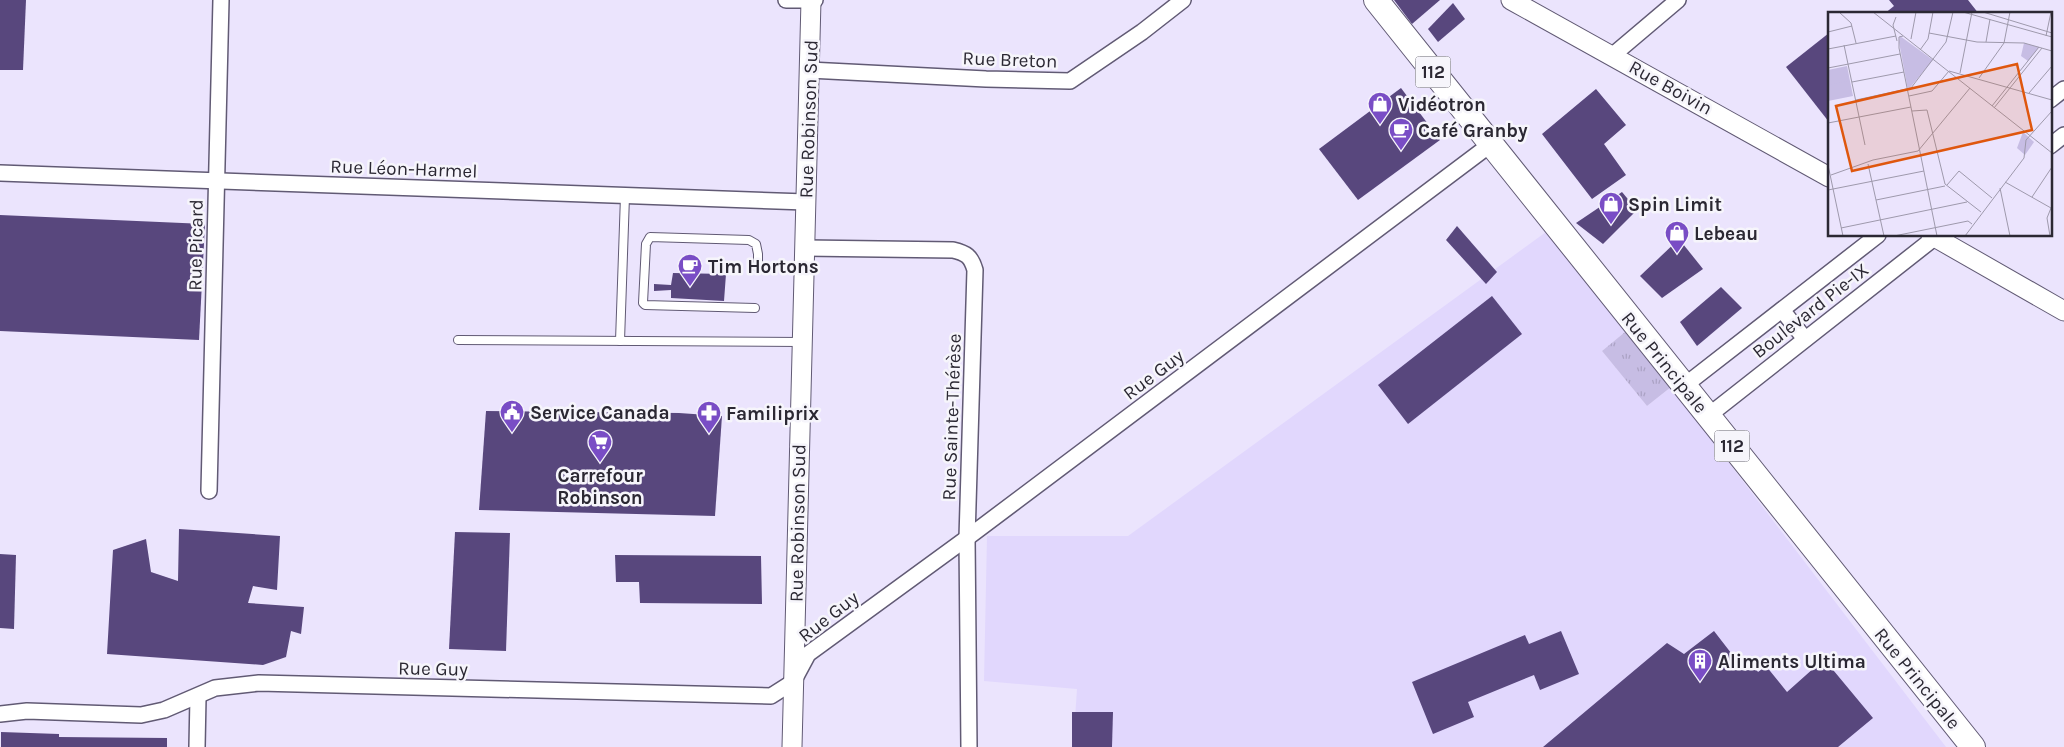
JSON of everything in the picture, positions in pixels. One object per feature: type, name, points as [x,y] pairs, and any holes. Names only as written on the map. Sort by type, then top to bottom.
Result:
[{"type":"main road","name":"Rue Principale","points":[[1376,0],[1972,747]]},
{"type":"street","name":"Rue Picard","points":[[209,491],[221,0]]},
{"type":"street","points":[[786,0],[816,0]]},
{"type":"street","name":"Rue Robinson Sud","points":[[792,747],[811,0]]},
{"type":"street","name":"Rue Breton","points":[[809,70],[986,79],[1070,81],[1142,32],[1183,0]]},
{"type":"street","name":"Rue Boivin","points":[[1511,0],[1828,176]]},
{"type":"street","points":[[1612,55],[1678,0]]},
{"type":"street","points":[[2052,98],[2064,89]]},
{"type":"street","points":[[2052,144],[2064,135]]},
{"type":"street","name":"Rue Guy","points":[[0,714],[27,711],[141,715],[164,710],[198,697],[215,688],[259,683],[771,696],[793,682],[808,654],[968,538],[1491,144]]},
{"type":"street","name":"Rue Léon-Harmel","points":[[0,173],[806,202]]},
{"type":"street","name":"Boulevard Pie-IX","points":[[1684,386],[1877,236]]},
{"type":"street","points":[[1934,236],[2064,311]]},
{"type":"street","name":"Boulevard Pie-IX","points":[[1708,416],[1934,236]]},
{"type":"street","name":"Rue Sainte-Thérèse","points":[[805,248],[953,250],[965,253],[972,259],[975,270],[968,538],[969,747]]},
{"type":"street","points":[[1782,310],[1806,339]]},
{"type":"street","points":[[197,747],[198,697]]},
{"type":"lane","points":[[620,341],[625,196]]},
{"type":"lane","points":[[755,308],[645,305],[643,303],[646,244],[650,237],[749,240],[756,244],[758,268]]},
{"type":"lane","points":[[458,340],[802,342]]},
{"type":"shaded area","points":[[1546,232],[1625,332],[1602,351],[1647,406],[1671,387],[1946,747],[1073,747],[1077,689],[984,681],[987,536],[1128,536]]},
{"type":"green space","points":[[1625,332],[1671,387],[1647,406],[1602,351]]},
{"type":"building","points":[[0,0],[26,0],[23,70],[0,70]]},
{"type":"building","points":[[1394,0],[1440,0],[1412,24]]},
{"type":"building","points":[[1889,0],[1968,0],[1977,12],[1886,12],[1894,6]]},
{"type":"building","points":[[1453,3],[1465,19],[1438,42],[1428,29]]},
{"type":"building","points":[[1828,34],[1828,121],[1786,67]]},
{"type":"building","points":[[1401,88],[1440,140],[1358,200],[1319,149]]},
{"type":"building","points":[[1596,89],[1626,125],[1604,144],[1626,175],[1592,199],[1542,134]]},
{"type":"building","points":[[1622,192],[1637,210],[1603,244],[1576,223]]},
{"type":"building","points":[[0,215],[205,224],[199,340],[0,331]]},
{"type":"building","points":[[1457,226],[1497,272],[1486,284],[1446,240]]},
{"type":"building","name":"Lebeau","points":[[1679,239],[1703,269],[1662,298],[1640,276]]},
{"type":"building","name":"Tim Hortons","points":[[673,273],[726,274],[724,301],[671,298],[671,290],[654,291],[654,284],[671,285]]},
{"type":"building","points":[[1721,287],[1742,308],[1697,346],[1680,322]]},
{"type":"building","points":[[1492,296],[1522,334],[1408,424],[1378,385]]},
{"type":"building","name":"Carrefour Robinson","points":[[486,411],[679,413],[722,416],[715,516],[479,510]]},
{"type":"building","points":[[179,529],[280,536],[277,590],[253,586],[248,603],[304,607],[301,634],[291,631],[286,657],[263,665],[107,654],[113,550],[146,539],[151,572],[178,581]]},
{"type":"building","points":[[455,532],[510,533],[506,651],[449,649]]},
{"type":"building","points":[[0,554],[16,555],[14,629],[0,628]]},
{"type":"building","points":[[615,555],[761,556],[762,604],[640,603],[639,582],[616,582]]},
{"type":"building","points":[[1561,631],[1579,674],[1540,690],[1534,675],[1468,702],[1474,717],[1433,734],[1412,682],[1525,635],[1529,644]]},
{"type":"building","name":"Aliments Ultima","points":[[1714,631],[1745,671],[1753,665],[1758,672],[1766,666],[1787,692],[1824,659],[1873,718],[1838,747],[1543,747],[1667,643],[1684,654]]},
{"type":"building","points":[[1072,712],[1113,712],[1112,747],[1072,747]]},
{"type":"building","points":[[1,732],[59,734],[59,737],[167,738],[167,747],[1,747]]},
{"type":"place","name":"Vidéotron","points":[[1380,125]]},
{"type":"place","name":"Café Granby","points":[[1401,151]]},
{"type":"place","name":"Spin Limit","points":[[1611,225]]},
{"type":"place","name":"Lebeau","points":[[1677,254]]},
{"type":"place","name":"Tim Hortons","points":[[690,287]]},
{"type":"place","name":"Service Canada","points":[[512,433]]},
{"type":"place","name":"Familiprix","points":[[709,434]]},
{"type":"place","name":"Carrefour Robinson","points":[[600,463]]},
{"type":"place","name":"Aliments Ultima","points":[[1700,682]]}]
